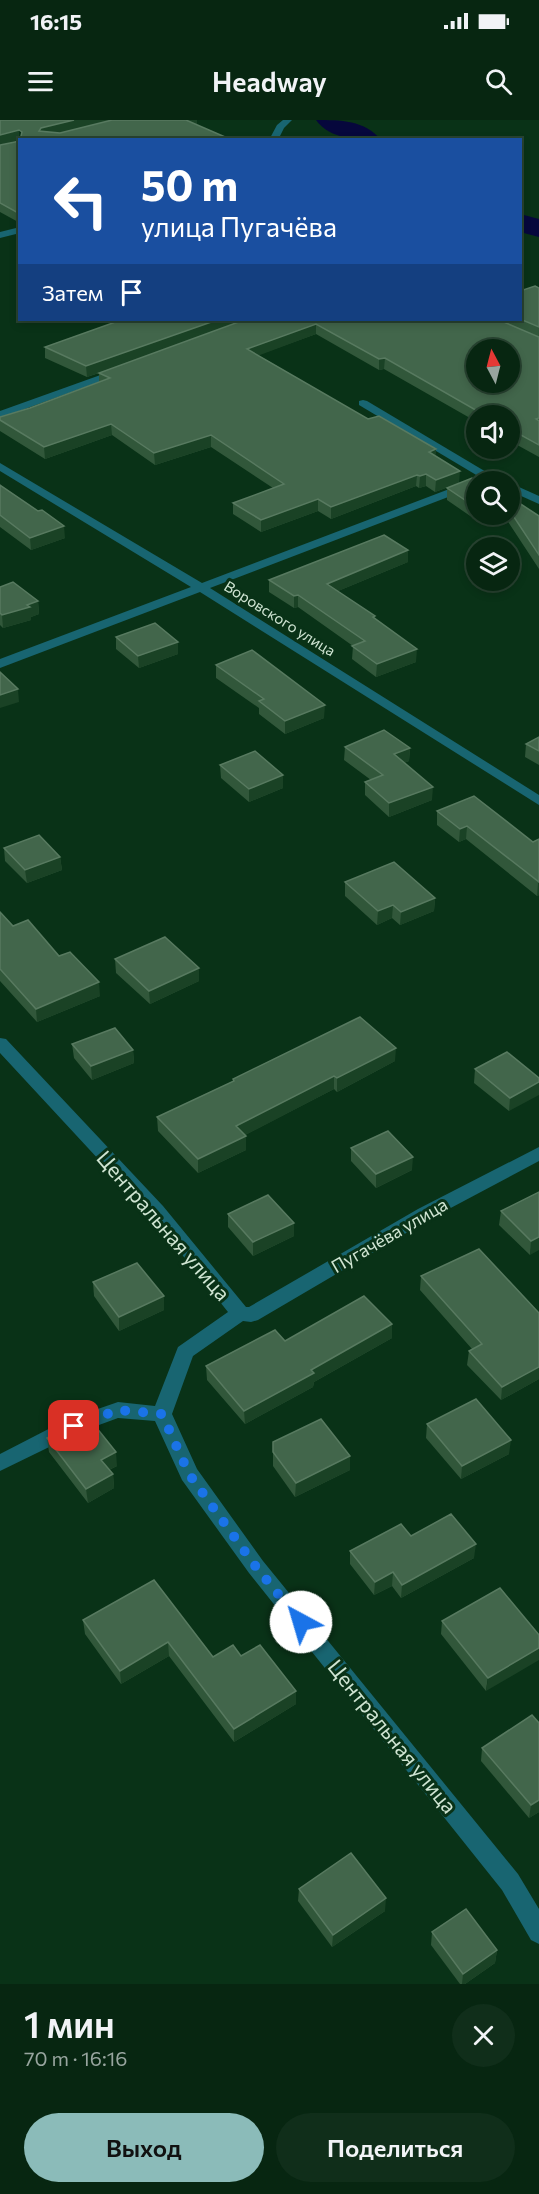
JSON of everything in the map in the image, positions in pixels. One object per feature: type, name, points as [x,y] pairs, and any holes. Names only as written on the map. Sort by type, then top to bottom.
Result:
[{"type":"street","points":[[274,138],[280,126],[288,120]]},
{"type":"street","points":[[0,235],[18,230]]},
{"type":"street","points":[[0,415],[130,367]]},
{"type":"street","points":[[363,403],[470,471]]},
{"type":"street","name":"Воровского улица","points":[[0,466],[200,586],[539,801]]},
{"type":"street","points":[[0,664],[200,586],[466,488]]},
{"type":"street","points":[[520,492],[539,501]]},
{"type":"street","name":"Центральная улица","points":[[0,1043],[157,1211],[240,1313],[184,1352],[162,1414],[189,1474],[243,1548],[510,1882],[539,1932]]},
{"type":"street","name":"Пугачёва улица","points":[[240,1313],[250,1315],[424,1214],[539,1153]]},
{"type":"street","points":[[0,1463],[74,1426],[118,1410],[162,1414]]},
{"type":"building","points":[[0,120],[74,120],[41,128],[39,131],[60,133],[112,120],[186,120],[227,138],[20,138],[22,132],[19,130],[0,135]]},
{"type":"building","points":[[18,141],[18,213],[0,203],[0,145]]},
{"type":"building","points":[[535,286],[539,288],[539,327],[522,320],[522,290]]},
{"type":"building","points":[[118,321],[214,321],[86,366],[45,347]]},
{"type":"building","points":[[241,321],[501,321],[539,337],[539,418],[536,419],[539,421],[539,445],[520,435],[520,405],[467,405],[385,358],[379,359],[316,324],[247,349],[368,419],[379,416],[436,449],[429,452],[460,471],[436,480],[426,474],[417,475],[331,507],[318,499],[261,520],[233,503],[284,484],[211,435],[154,453],[111,424],[44,447],[0,420],[0,417],[110,378],[99,373]]},
{"type":"building","points":[[466,480],[466,501],[447,488]]},
{"type":"building","points":[[0,485],[64,526],[30,538],[0,515]]},
{"type":"building","points":[[520,504],[539,516],[539,555],[519,525]]},
{"type":"building","points":[[384,535],[408,550],[327,584],[375,616],[373,617],[417,649],[377,664],[352,646],[365,641],[298,595],[294,596],[269,580]]},
{"type":"building","points":[[13,582],[38,601],[27,605],[30,607],[2,615],[0,613],[0,587]]},
{"type":"building","points":[[155,623],[178,642],[138,656],[116,637]]},
{"type":"building","points":[[252,650],[325,705],[285,721],[259,701],[264,699],[216,665]]},
{"type":"building","points":[[0,672],[18,689],[0,695]]},
{"type":"building","points":[[384,730],[410,748],[394,754],[433,787],[389,803],[365,782],[383,775],[345,747]]},
{"type":"building","points":[[539,737],[539,751],[526,744]]},
{"type":"building","points":[[255,751],[283,775],[249,789],[220,765]]},
{"type":"building","points":[[474,796],[533,842],[539,839],[539,882],[467,826],[460,829],[437,811]]},
{"type":"building","points":[[39,835],[60,857],[25,870],[4,848]]},
{"type":"building","points":[[394,862],[435,898],[401,912],[393,905],[378,911],[345,882]]},
{"type":"building","points":[[0,912],[13,926],[28,920],[59,956],[70,952],[99,982],[36,1009],[0,969]]},
{"type":"building","points":[[165,937],[199,968],[149,991],[115,959]]},
{"type":"building","points":[[360,1017],[396,1048],[337,1078],[334,1076],[236,1126],[246,1136],[198,1159],[157,1117],[234,1081],[233,1079]]},
{"type":"building","points":[[115,1028],[133,1050],[91,1066],[72,1044]]},
{"type":"building","points":[[507,1052],[539,1078],[539,1082],[510,1098],[475,1069]]},
{"type":"building","points":[[388,1131],[413,1157],[376,1174],[351,1148]]},
{"type":"building","points":[[539,1192],[539,1237],[531,1241],[501,1211]]},
{"type":"building","points":[[268,1195],[294,1223],[253,1242],[228,1214]]},
{"type":"building","points":[[479,1249],[539,1313],[539,1367],[502,1387],[469,1351],[482,1344],[421,1276]]},
{"type":"building","points":[[137,1263],[164,1296],[119,1317],[93,1282]]},
{"type":"building","points":[[364,1296],[392,1324],[311,1370],[314,1373],[244,1411],[206,1366],[275,1330],[285,1341]]},
{"type":"building","points":[[476,1399],[511,1440],[462,1466],[427,1424]]},
{"type":"building","points":[[88,1417],[116,1452],[101,1460],[113,1474],[86,1489],[47,1438]]},
{"type":"building","points":[[321,1419],[350,1456],[296,1483],[273,1452],[273,1442]]},
{"type":"building","points":[[451,1514],[476,1544],[402,1585],[393,1572],[375,1582],[350,1551],[401,1524],[411,1536]]},
{"type":"building","points":[[154,1580],[213,1657],[233,1645],[241,1656],[260,1645],[296,1691],[234,1729],[168,1642],[120,1671],[83,1620]]},
{"type":"building","points":[[500,1588],[539,1635],[539,1648],[488,1678],[442,1621]]},
{"type":"building","points":[[532,1715],[539,1723],[539,1800],[531,1805],[482,1748]]},
{"type":"building","points":[[351,1853],[386,1898],[333,1935],[299,1889]]},
{"type":"building","points":[[466,1909],[497,1950],[463,1974],[432,1932]]},
{"type":"waterway","points":[[330,120],[353,130],[364,138]]},
{"type":"waterway","points":[[522,224],[539,228]]},
{"type":"route","points":[[74,1426],[118,1410],[162,1414],[189,1474],[256,1567],[301,1622]]}]
